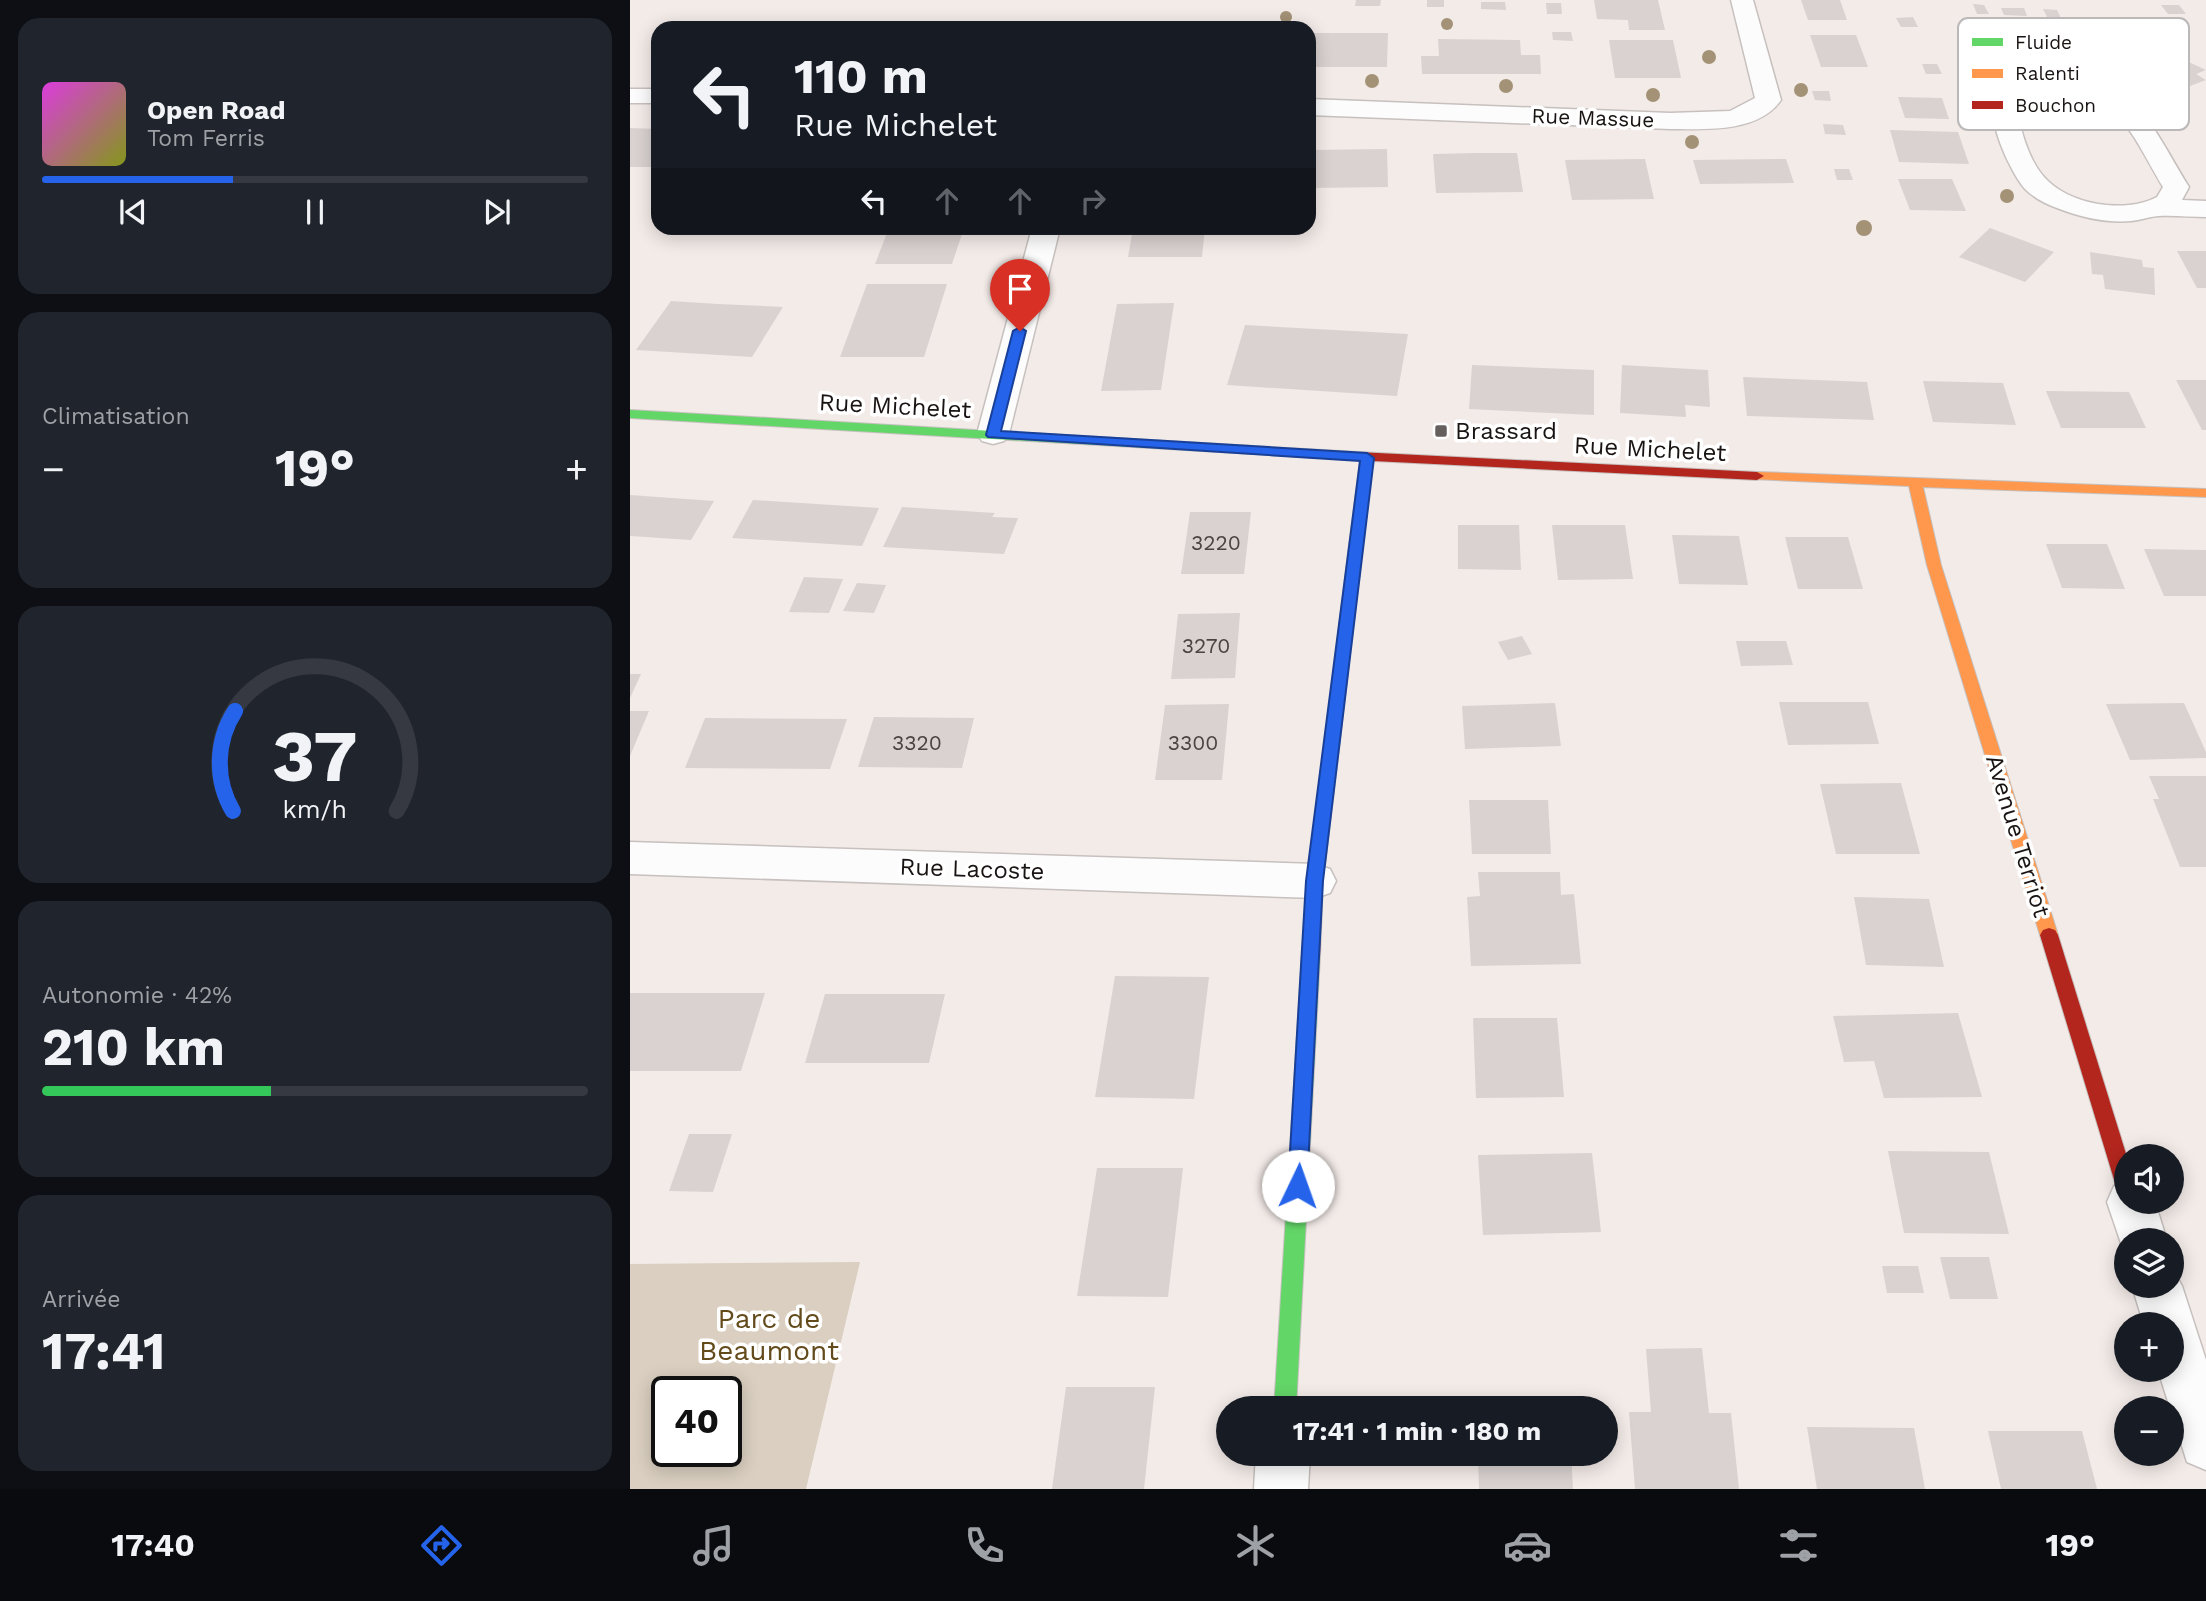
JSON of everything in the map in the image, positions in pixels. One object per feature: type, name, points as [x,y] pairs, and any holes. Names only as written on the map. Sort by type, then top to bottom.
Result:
[{"type":"street","name":"Rue Massue","points":[[1316,107],[1670,121],[1717,121],[1747,115],[1768,100],[1742,0]]},
{"type":"street","points":[[630,96],[651,96]]},
{"type":"street","points":[[2010,130],[2025,171],[2045,191],[2059,200],[2094,211],[2121,213],[2156,208],[2206,209]]},
{"type":"street","points":[[2139,130],[2176,187],[2173,196],[2156,208]]},
{"type":"street","points":[[993,435],[1044,235]]},
{"type":"street","name":"Rue Michelet","points":[[630,414],[1367,458],[1916,485],[2206,493]]},
{"type":"street","points":[[1286,1396],[1315,881],[1367,458]]},
{"type":"street","name":"Avenue Terriot","points":[[1916,485],[1934,565],[2114,1147]]},
{"type":"street","name":"Rue Lacoste","points":[[630,858],[1315,881]]},
{"type":"street","points":[[2184,1372],[2206,1443]]},
{"type":"street","points":[[1281,1489],[1282,1466]]},
{"type":"green space","name":"Parc de Beaumont","points":[[860,1262],[806,1489],[630,1489],[630,1264]]},
{"type":"building","points":[[1356,0],[1381,0],[1380,6],[1355,6]]},
{"type":"building","points":[[1427,0],[1444,0],[1444,7],[1427,7]]},
{"type":"building","points":[[1594,0],[1658,0],[1665,30],[1629,30],[1628,20],[1597,19]]},
{"type":"building","points":[[1801,0],[1840,0],[1847,20],[1808,20]]},
{"type":"building","points":[[1481,2],[1505,2],[1506,10],[1481,9]]},
{"type":"building","points":[[1546,3],[1561,3],[1562,14],[1547,14]]},
{"type":"building","points":[[1973,4],[1984,5],[1989,14],[1977,14]]},
{"type":"building","points":[[2161,5],[2179,5],[2186,14],[2168,14]]},
{"type":"building","points":[[2001,8],[2024,8],[2027,16],[2004,15]]},
{"type":"building","points":[[2043,9],[2057,10],[2061,18],[2047,17]]},
{"type":"building","points":[[1913,17],[1918,27],[1901,27],[1896,18]]},
{"type":"building","points":[[1552,32],[1571,32],[1573,41],[1553,40]]},
{"type":"building","points":[[1316,33],[1388,33],[1387,67],[1316,67]]},
{"type":"building","points":[[1810,35],[1856,35],[1868,67],[1821,67]]},
{"type":"building","points":[[1438,39],[1520,40],[1521,55],[1540,55],[1541,74],[1422,74],[1421,56],[1439,56]]},
{"type":"building","points":[[1609,40],[1673,40],[1681,78],[1615,78]]},
{"type":"building","points":[[2189,62],[2206,70],[2196,74],[2206,80],[2189,86]]},
{"type":"building","points":[[1922,64],[1937,64],[1942,74],[1926,74]]},
{"type":"building","points":[[1812,91],[1829,91],[1831,101],[1815,100]]},
{"type":"building","points":[[1898,97],[1942,98],[1949,119],[1905,118]]},
{"type":"building","points":[[1823,124],[1843,125],[1846,135],[1825,134]]},
{"type":"building","points":[[630,128],[651,129],[651,167],[630,167]]},
{"type":"building","points":[[1890,130],[1958,132],[1969,164],[1899,162]]},
{"type":"building","points":[[1387,149],[1388,187],[1316,188],[1316,150]]},
{"type":"building","points":[[1517,153],[1523,192],[1436,193],[1433,154]]},
{"type":"building","points":[[1645,159],[1654,199],[1572,200],[1565,160]]},
{"type":"building","points":[[1786,159],[1794,183],[1700,184],[1693,160]]},
{"type":"building","points":[[1834,169],[1849,169],[1853,180],[1837,180]]},
{"type":"building","points":[[1898,179],[1952,179],[1966,211],[1910,210]]},
{"type":"building","points":[[1990,228],[2054,252],[2025,282],[1959,257]]},
{"type":"building","points":[[886,235],[962,235],[952,264],[875,264]]},
{"type":"building","points":[[1132,235],[1204,235],[1202,257],[1128,257]]},
{"type":"building","points":[[2177,251],[2206,251],[2206,288],[2197,288]]},
{"type":"building","points":[[2090,252],[2142,260],[2143,267],[2154,268],[2155,295],[2105,289],[2103,275],[2092,274]]},
{"type":"building","points":[[867,284],[947,284],[924,357],[840,357]]},
{"type":"building","points":[[671,301],[783,307],[752,357],[636,350]]},
{"type":"building","points":[[1174,303],[1161,390],[1101,391],[1117,304]]},
{"type":"building","points":[[1245,325],[1408,334],[1397,396],[1227,385]]},
{"type":"building","points":[[1472,365],[1594,370],[1594,415],[1469,409]]},
{"type":"building","points":[[1622,365],[1708,370],[1710,407],[1685,405],[1686,417],[1620,413]]},
{"type":"building","points":[[1743,377],[1867,382],[1874,420],[1747,416]]},
{"type":"building","points":[[2176,380],[2206,380],[2206,430],[2202,430]]},
{"type":"building","points":[[1923,381],[2003,383],[2016,425],[1933,422]]},
{"type":"building","points":[[2046,391],[2129,392],[2146,428],[2061,428]]},
{"type":"building","points":[[630,495],[714,501],[691,540],[630,536]]},
{"type":"building","points":[[753,500],[879,508],[862,546],[732,538]]},
{"type":"building","points":[[902,507],[995,513],[992,517],[1018,518],[1004,554],[883,547]]},
{"type":"building","points":[[1190,512],[1251,512],[1244,574],[1181,574]]},
{"type":"building","points":[[1458,525],[1519,525],[1521,570],[1458,569]]},
{"type":"building","points":[[1552,525],[1625,525],[1633,579],[1558,580]]},
{"type":"building","points":[[1672,535],[1739,536],[1748,585],[1679,584]]},
{"type":"building","points":[[1785,537],[1848,537],[1863,589],[1798,589]]},
{"type":"building","points":[[2046,544],[2107,544],[2125,589],[2062,588]]},
{"type":"building","points":[[2144,549],[2206,550],[2206,596],[2164,596]]},
{"type":"building","points":[[804,577],[843,579],[829,613],[789,612]]},
{"type":"building","points":[[857,583],[886,585],[874,613],[843,611]]},
{"type":"building","points":[[1240,613],[1235,678],[1171,679],[1178,614]]},
{"type":"building","points":[[1522,636],[1532,654],[1508,660],[1498,642]]},
{"type":"building","points":[[1736,641],[1786,641],[1793,665],[1741,666]]},
{"type":"building","points":[[630,674],[641,674],[630,698]]},
{"type":"building","points":[[1779,702],[1868,702],[1879,744],[1788,745]]},
{"type":"building","points":[[1555,703],[1561,746],[1465,749],[1462,706]]},
{"type":"building","points":[[2184,703],[2206,752],[2206,758],[2130,760],[2106,704]]},
{"type":"building","points":[[1229,704],[1222,780],[1155,780],[1165,705]]},
{"type":"building","points":[[630,711],[649,711],[630,756]]},
{"type":"building","points":[[874,717],[974,718],[962,768],[858,767]]},
{"type":"building","points":[[705,718],[847,719],[830,769],[685,768]]},
{"type":"building","points":[[2149,776],[2206,776],[2206,867],[2180,867],[2153,799],[2159,799]]},
{"type":"building","points":[[1901,783],[1920,854],[1836,854],[1820,784]]},
{"type":"building","points":[[1469,800],[1548,800],[1551,854],[1472,854]]},
{"type":"building","points":[[1478,872],[1560,872],[1561,895],[1574,894],[1581,964],[1471,966],[1467,897],[1480,896]]},
{"type":"building","points":[[1854,897],[1929,899],[1944,967],[1866,965]]},
{"type":"building","points":[[1115,976],[1209,977],[1194,1099],[1095,1097]]},
{"type":"building","points":[[630,993],[765,993],[741,1071],[630,1071]]},
{"type":"building","points":[[825,994],[945,994],[929,1063],[805,1063]]},
{"type":"building","points":[[1958,1013],[1982,1097],[1884,1098],[1874,1061],[1844,1062],[1833,1016]]},
{"type":"building","points":[[1473,1018],[1557,1018],[1564,1097],[1476,1098]]},
{"type":"building","points":[[689,1134],[732,1134],[713,1192],[669,1191]]},
{"type":"building","points":[[1888,1151],[1989,1152],[2009,1234],[1904,1233]]},
{"type":"building","points":[[1592,1153],[1601,1232],[1483,1235],[1478,1155]]},
{"type":"building","points":[[1097,1168],[1183,1168],[1168,1297],[1077,1296]]},
{"type":"building","points":[[1940,1257],[1989,1257],[1998,1299],[1950,1299]]},
{"type":"building","points":[[1882,1266],[1918,1266],[1924,1293],[1887,1293]]},
{"type":"building","points":[[1702,1348],[1709,1413],[1731,1413],[1739,1489],[1635,1489],[1629,1412],[1651,1412],[1646,1349]]},
{"type":"building","points":[[1066,1387],[1155,1387],[1144,1489],[1052,1489]]},
{"type":"building","points":[[1807,1427],[1914,1428],[1925,1489],[1817,1489]]},
{"type":"building","points":[[1988,1431],[2082,1431],[2097,1489],[2001,1489]]},
{"type":"building","points":[[1478,1466],[1572,1466],[1573,1489],[1479,1489]]},
{"type":"traffic: fast","points":[[630,414],[1358,456]]},
{"type":"traffic: fast","points":[[1286,1396],[1311,955]]},
{"type":"traffic: slow","points":[[1757,476],[2206,493]]},
{"type":"traffic: slow","points":[[1916,485],[1934,565],[2049,935]]},
{"type":"traffic: jam","points":[[1358,456],[1757,476]]},
{"type":"traffic: jam","points":[[1311,955],[1315,881],[1367,458]]},
{"type":"traffic: jam","points":[[2049,935],[2114,1147]]},
{"type":"place","name":"Brassard","points":[[1441,431]]},
{"type":"route","points":[[1020,331],[993,435],[1367,458],[1315,881],[1298,1186]]}]
